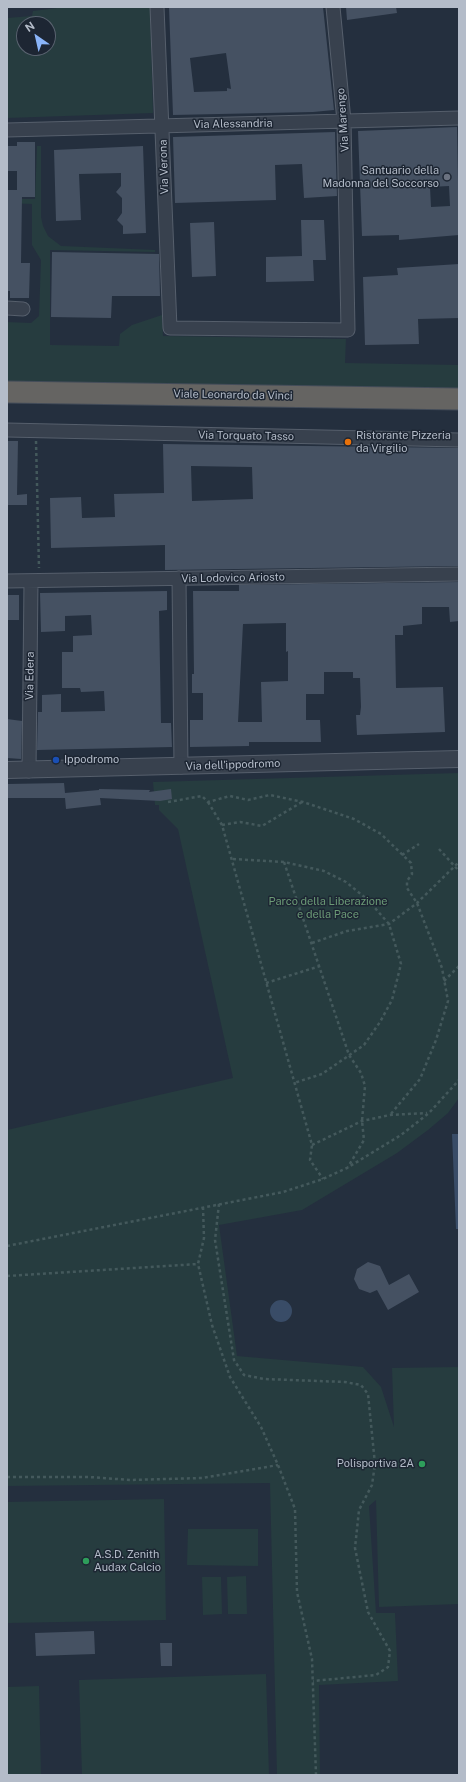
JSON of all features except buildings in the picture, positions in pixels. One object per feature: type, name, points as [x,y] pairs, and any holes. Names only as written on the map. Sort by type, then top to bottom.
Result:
[{"type":"highway","name":"Viale Leonardo da Vinci","points":[[7,392],[459,399]]},
{"type":"street","name":"Via Verona","points":[[157,7],[170,328]]},
{"type":"street","name":"Via Marengo","points":[[170,328],[348,330],[344,121],[333,7]]},
{"type":"street","name":"Via Alessandria","points":[[7,130],[459,118]]},
{"type":"street","points":[[7,308],[23,309]]},
{"type":"street","name":"Via Torquato Tasso","points":[[7,430],[31,435],[459,440]]},
{"type":"street","name":"Via Lodovico Ariosto","points":[[7,581],[35,577],[179,578],[459,574]]},
{"type":"street","name":"Via Edera","points":[[29,771],[35,577]]},
{"type":"street","points":[[179,578],[181,767]]},
{"type":"street","name":"Via dell'ippodromo","points":[[7,770],[29,771],[459,759]]},
{"type":"path","points":[[31,435],[36,440],[35,577]]},
{"type":"path","points":[[208,802],[230,796],[248,800],[270,795],[302,802],[354,819],[381,834],[411,863],[412,874],[407,881],[407,888],[417,903],[442,968],[448,1001],[436,1040],[420,1079],[390,1115]]},
{"type":"path","points":[[168,802],[202,796],[208,802],[222,825],[312,1145],[310,1160],[323,1179]]},
{"type":"path","points":[[222,825],[240,822],[262,826],[302,802]]},
{"type":"path","points":[[402,855],[419,844]]},
{"type":"path","points":[[439,849],[459,871]]},
{"type":"path","points":[[232,859],[284,862],[324,871],[346,882],[368,900],[388,924],[401,964],[392,1000],[380,1022],[364,1045],[322,1074],[294,1083]]},
{"type":"path","points":[[284,862],[349,1055],[361,1073],[365,1086],[362,1121],[364,1140],[347,1168]]},
{"type":"path","points":[[312,943],[347,932],[388,924],[417,903],[459,862]]},
{"type":"path","points":[[266,982],[320,966]]},
{"type":"path","points":[[444,981],[459,966]]},
{"type":"path","points":[[7,1246],[283,1192],[323,1179],[347,1168],[401,1135],[429,1113],[459,1080]]},
{"type":"path","points":[[312,1145],[362,1121],[390,1115],[429,1113]]},
{"type":"path","points":[[219,1204],[216,1240],[234,1360],[244,1375],[264,1379],[345,1382],[361,1385],[368,1394],[374,1464],[372,1486],[358,1510],[355,1548],[368,1612],[390,1651],[388,1667],[376,1676],[313,1681]]},
{"type":"path","points":[[203,1208],[204,1238],[198,1264],[212,1325],[230,1376],[261,1427],[295,1509],[297,1592],[312,1659],[316,1775]]},
{"type":"path","points":[[7,1276],[198,1264]]},
{"type":"path","points":[[7,1477],[89,1477],[130,1480],[202,1478],[278,1465]]},
{"type":"green space","points":[[65,7],[150,7],[153,113],[7,118],[7,18],[16,17],[16,56],[56,56],[56,16],[32,16],[33,11]]},
{"type":"green space","points":[[37,146],[41,146],[41,217],[43,226],[48,236],[61,246],[155,250],[155,252],[50,250],[50,345],[119,346],[120,334],[132,325],[162,315],[163,336],[346,339],[345,363],[459,365],[459,389],[7,383],[7,322],[31,323],[39,316],[41,260],[32,245],[32,204],[7,203],[7,199],[35,199]]},
{"type":"green space","name":"Parco della Liberazione e della Pace","points":[[459,773],[459,1098],[448,1113],[397,1153],[302,1210],[219,1225],[237,1356],[363,1367],[381,1387],[394,1427],[392,1368],[459,1367],[459,1604],[379,1607],[376,1500],[369,1506],[376,1613],[395,1613],[398,1681],[319,1685],[320,1775],[277,1775],[270,1483],[7,1486],[7,1130],[233,1078],[178,829],[159,810],[159,805],[155,805],[153,782]]},
{"type":"green space","name":"A.S.D. Zenith Audax Calcio","points":[[164,1499],[166,1620],[7,1623],[7,1502]]},
{"type":"green space","points":[[188,1529],[258,1529],[258,1566],[187,1565]]},
{"type":"green space","points":[[246,1576],[247,1614],[228,1614],[227,1577]]},
{"type":"green space","points":[[202,1577],[221,1577],[222,1614],[203,1615]]},
{"type":"green space","points":[[266,1674],[269,1775],[82,1775],[79,1680]]},
{"type":"green space","points":[[39,1686],[41,1775],[7,1775],[7,1687]]},
{"type":"water","points":[[452,1134],[459,1134],[459,1229],[456,1229]]},
{"type":"water","points":[[281,1300],[289,1303],[292,1311],[289,1319],[281,1322],[273,1319],[270,1311],[273,1303]]},
{"type":"place","name":"Santuario della Madonna del Soccorso","points":[[447,177]]},
{"type":"place","name":"Ristorante Pizzeria da Virgilio","points":[[348,442]]},
{"type":"place","name":"Ippodromo","points":[[56,760]]},
{"type":"place","name":"Polisportiva 2A","points":[[422,1464]]},
{"type":"place","name":"A.S.D. Zenith Audax Calcio","points":[[86,1561]]}]
